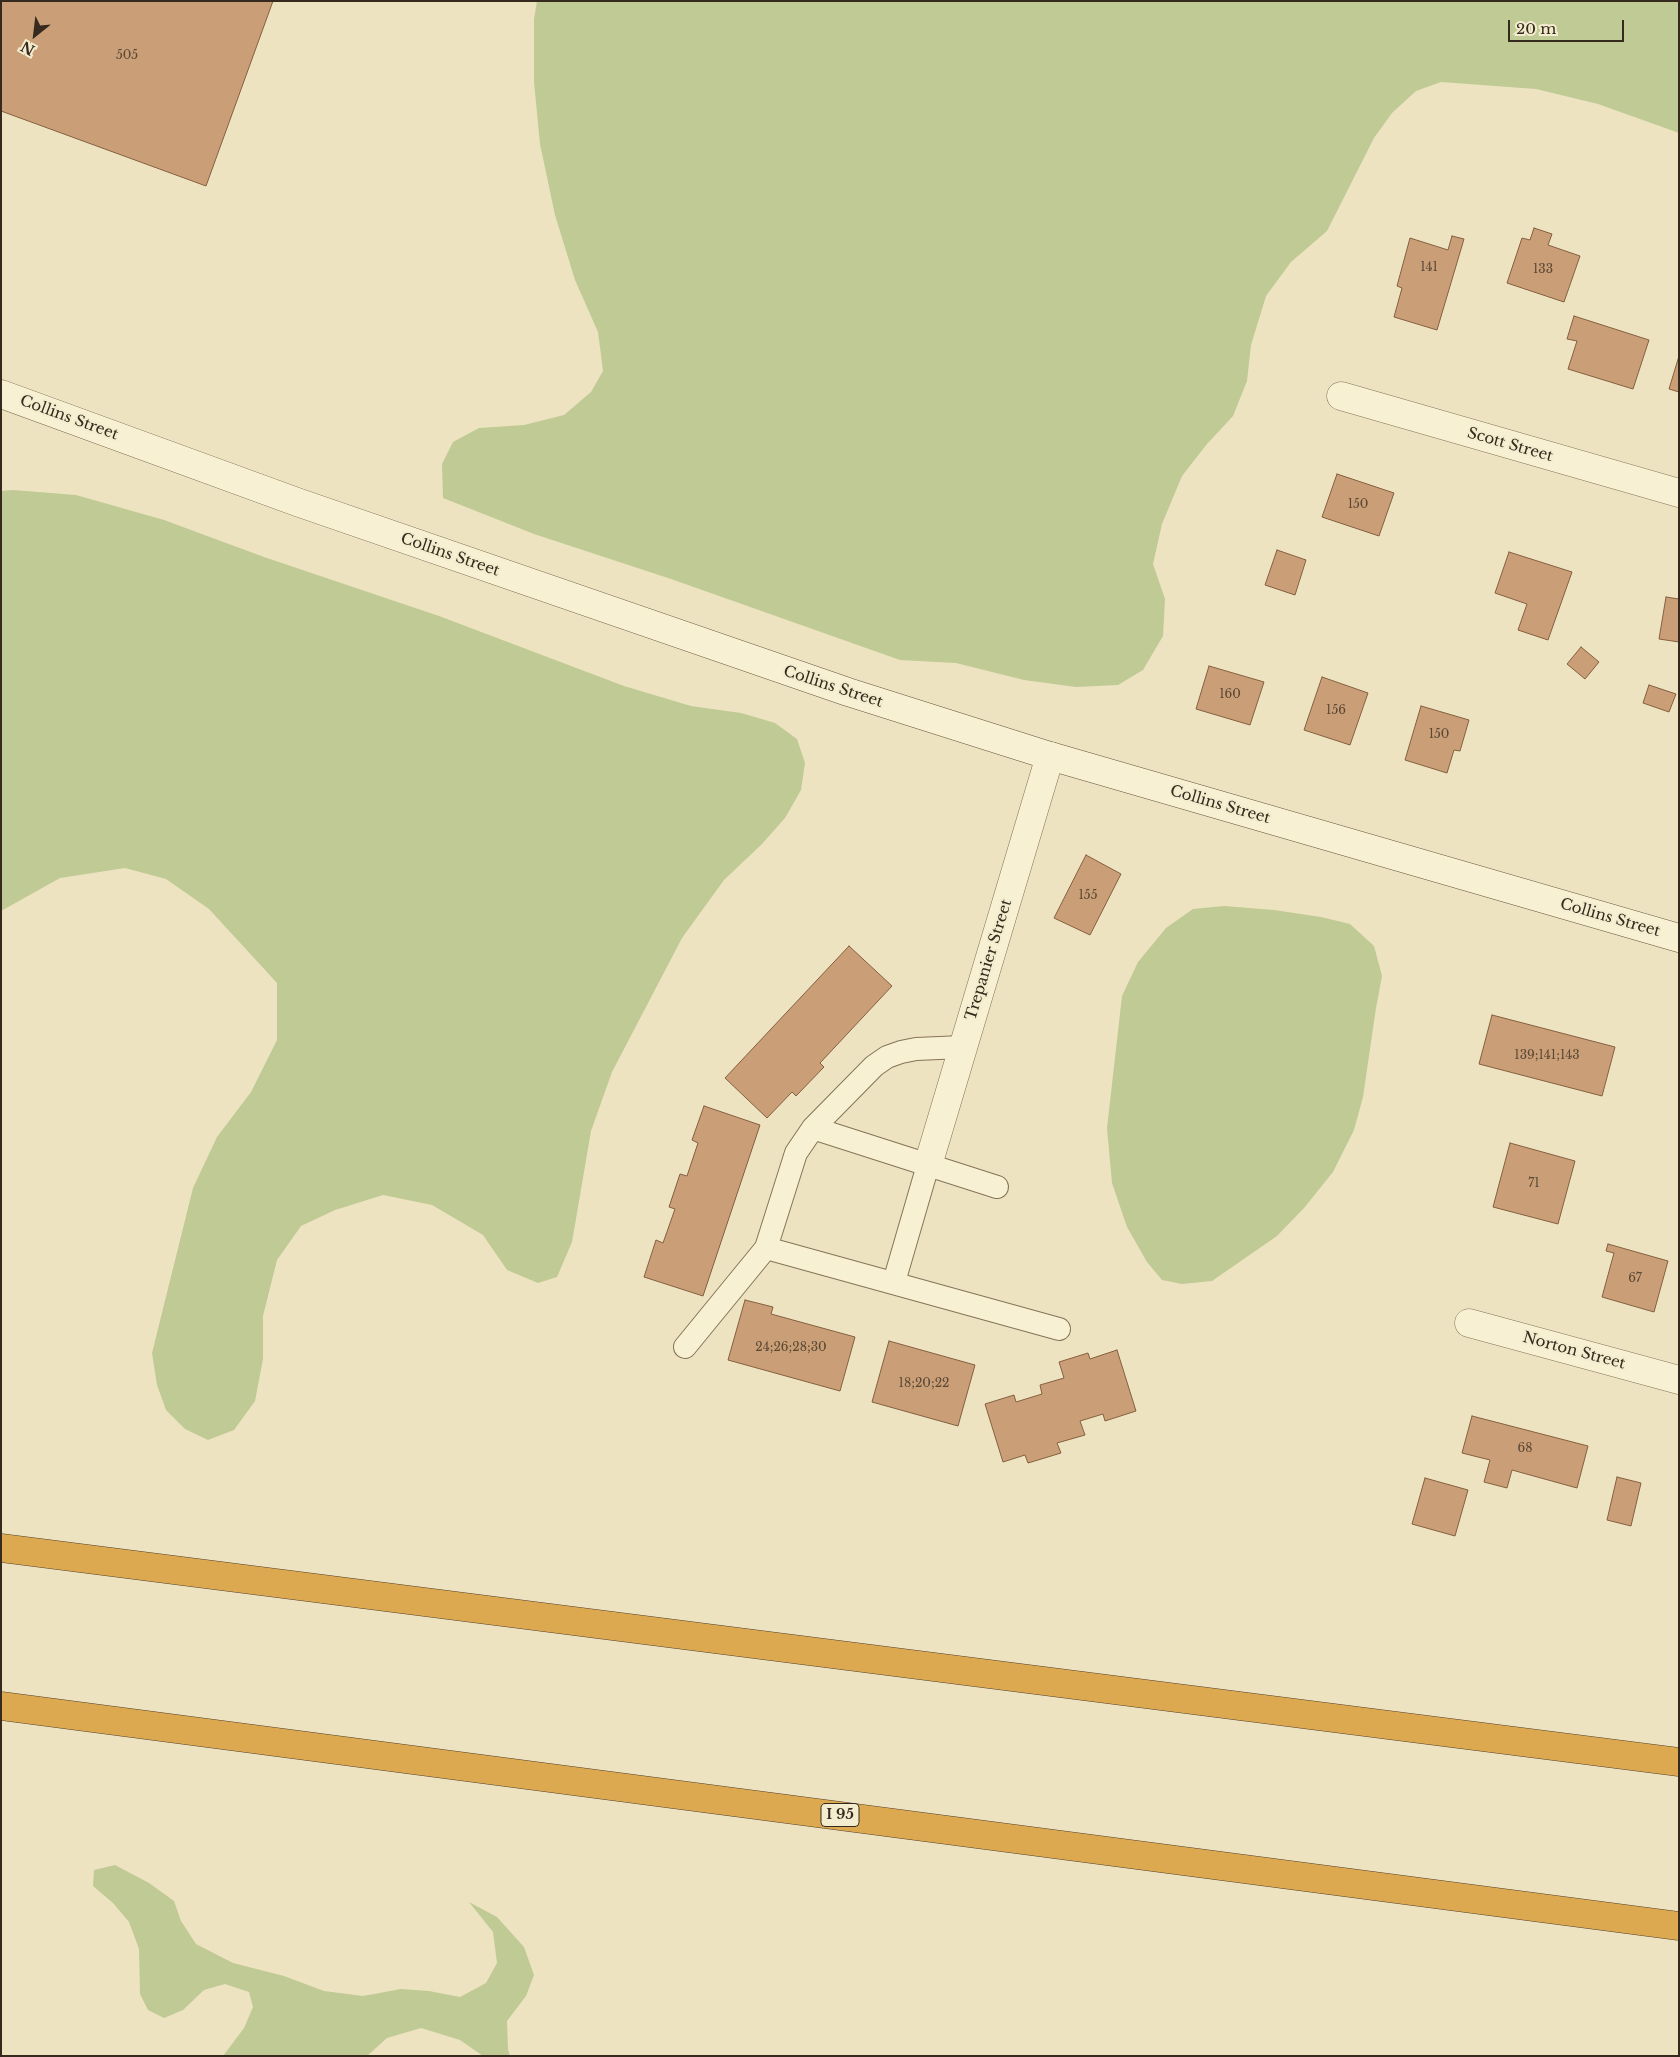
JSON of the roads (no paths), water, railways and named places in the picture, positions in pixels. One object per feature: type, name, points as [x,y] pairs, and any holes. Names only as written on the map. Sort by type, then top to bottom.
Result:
[{"type":"highway","points":[[1,1548],[1679,1762]]},
{"type":"highway","name":"I 95","points":[[1,1706],[1679,1926]]},
{"type":"highway","points":[[1,1724],[122,1722]]},
{"type":"street","name":"Collins Street","points":[[1,394],[297,502],[848,692],[1050,756],[1679,938]]},
{"type":"street","name":"Scott Street","points":[[1341,396],[1679,493]]},
{"type":"street","name":"Trepanier Street","points":[[928,1165],[1050,756]]},
{"type":"street","name":"Norton Street","points":[[1469,1322],[1679,1380]]},
{"type":"lane","points":[[685,1347],[766,1248],[796,1153],[813,1128],[874,1066],[887,1057],[916,1049],[963,1047]]},
{"type":"lane","points":[[813,1128],[997,1187]]},
{"type":"lane","points":[[894,1282],[928,1165]]},
{"type":"lane","points":[[766,1248],[1059,1329]]}]
